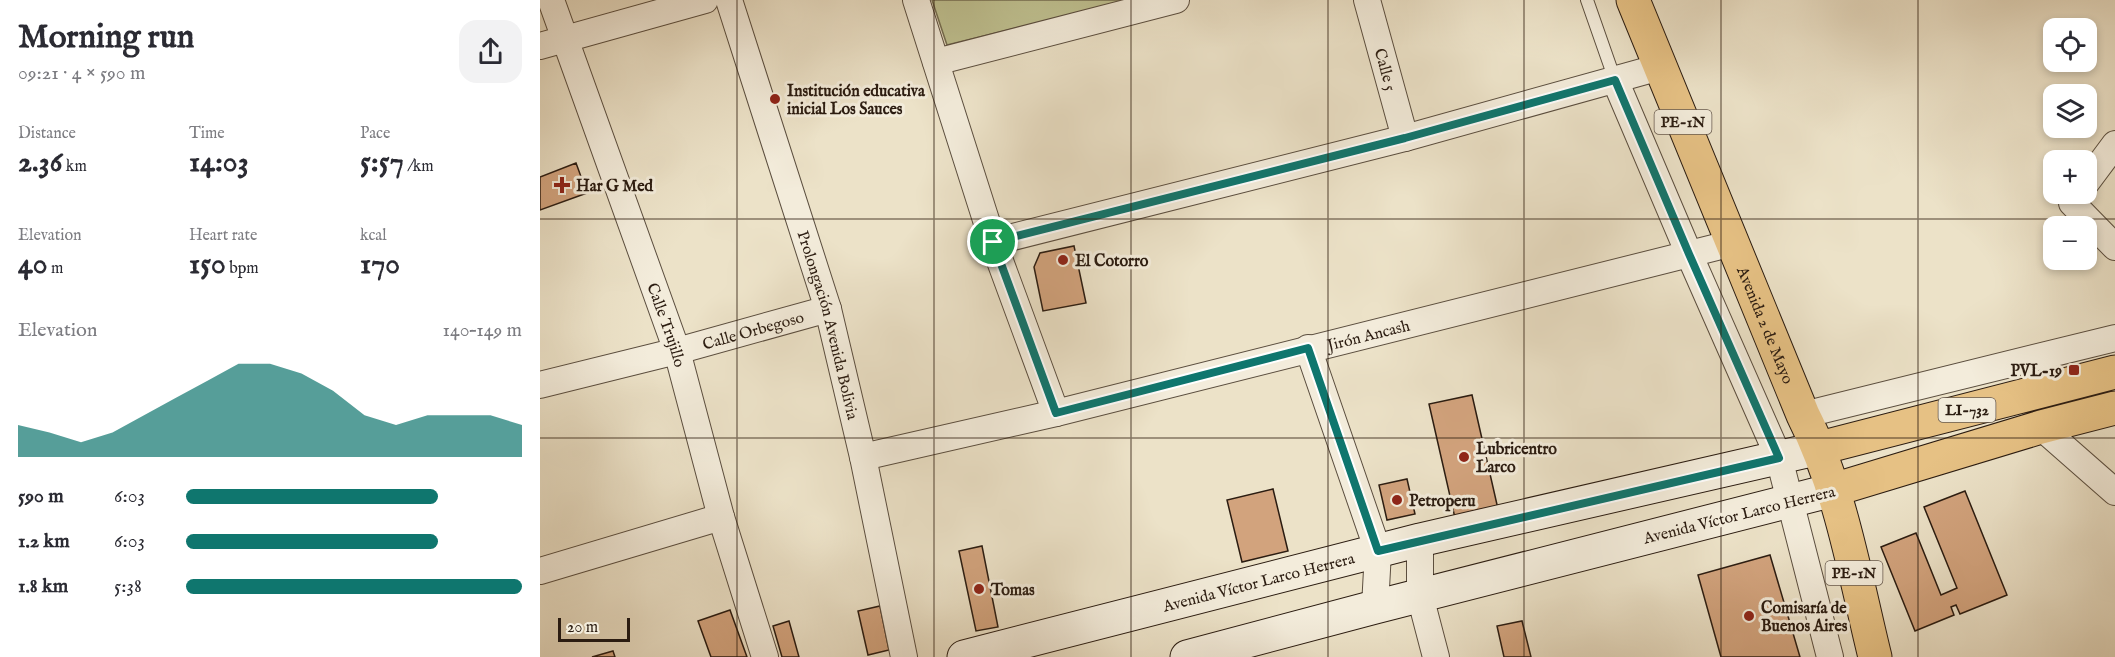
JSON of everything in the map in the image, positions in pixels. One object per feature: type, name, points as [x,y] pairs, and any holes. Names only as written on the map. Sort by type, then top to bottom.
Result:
[{"type":"main road","name":"Avenida 2 de Mayo","points":[[1633,0],[1803,415],[1820,448],[1833,490],[1875,657]]},
{"type":"main road","name":"Avenida Víctor Larco Herrera","points":[[964,657],[1420,540],[1779,458],[2115,372]]},
{"type":"main road","name":"Avenida Víctor Larco Herrera","points":[[1187,657],[1833,490],[2041,427],[2115,408]]},
{"type":"street","name":"Calle Trujillo","points":[[551,0],[552,42],[677,351],[721,517],[765,657]]},
{"type":"street","points":[[552,42],[705,0]]},
{"type":"street","name":"Prolongación Avenida Bolivia","points":[[729,0],[828,309],[863,457],[904,657]]},
{"type":"street","points":[[916,0],[993,242],[1056,413]]},
{"type":"street","points":[[936,62],[1176,0]]},
{"type":"street","name":"Calle 5","points":[[1367,0],[1405,138]]},
{"type":"street","points":[[993,242],[1405,138],[1660,67]]},
{"type":"street","points":[[1615,80],[1779,458],[1830,657]]},
{"type":"street","points":[[2097,168],[2115,144]]},
{"type":"street","points":[[2073,204],[2115,247]]},
{"type":"street","name":"Jirón Ancash","points":[[863,457],[1056,413],[1733,243]]},
{"type":"street","name":"Calle Orbegoso","points":[[540,385],[677,351],[828,309]]},
{"type":"street","points":[[1803,415],[2115,338]]},
{"type":"street","points":[[1308,348],[1378,551],[1375,607]]},
{"type":"street","points":[[2041,427],[2115,492]]},
{"type":"street","points":[[540,571],[721,517]]},
{"type":"street","points":[[1420,540],[1420,596],[1436,657]]},
{"type":"lane","points":[[1587,0],[1615,80]]},
{"type":"green space","points":[[932,0],[1129,0],[947,45]]},
{"type":"building","name":"Har G Med","points":[[576,163],[587,193],[540,210],[540,177]]},
{"type":"building","points":[[1074,246],[1086,303],[1043,311],[1034,267],[1040,253]]},
{"type":"building","name":"Lubricentro Larco","points":[[1472,395],[1498,509],[1455,518],[1429,404]]},
{"type":"building","name":"Petroperu","points":[[1407,479],[1415,514],[1387,520],[1379,485]]},
{"type":"building","points":[[1273,489],[1288,551],[1242,562],[1227,500]]},
{"type":"building","points":[[1965,491],[2007,595],[1960,614],[1956,605],[1951,607],[1954,615],[1915,631],[1881,547],[1916,533],[1941,595],[1957,588],[1924,507]]},
{"type":"building","name":"Tomas","points":[[982,546],[998,627],[976,631],[959,551]]},
{"type":"building","name":"Comisaría de Buenos Aires","points":[[1770,555],[1800,657],[1721,657],[1698,575]]},
{"type":"building","points":[[880,606],[889,650],[868,655],[858,611]]},
{"type":"building","points":[[730,610],[747,657],[711,657],[698,621]]},
{"type":"building","points":[[789,621],[799,657],[782,657],[773,626]]},
{"type":"building","points":[[1522,621],[1531,657],[1504,657],[1497,626]]},
{"type":"building","points":[[613,651],[615,657],[592,657]]},
{"type":"place","name":"Institución educativa inicial Los Sauces","points":[[775,99]]},
{"type":"place","name":"Har G Med","points":[[562,185]]},
{"type":"place","name":"El Cotorro","points":[[1063,260]]},
{"type":"place","name":"PVL-19","points":[[2074,370]]},
{"type":"place","name":"Lubricentro Larco","points":[[1464,457]]},
{"type":"place","name":"Petroperu","points":[[1397,500]]},
{"type":"place","name":"Tomas","points":[[979,589]]},
{"type":"place","name":"Comisaría de Buenos Aires","points":[[1749,616]]},
{"type":"route","points":[[1615,80],[1779,458],[1378,551],[1308,348],[1056,413],[993,242],[1405,138],[1615,80]]}]
